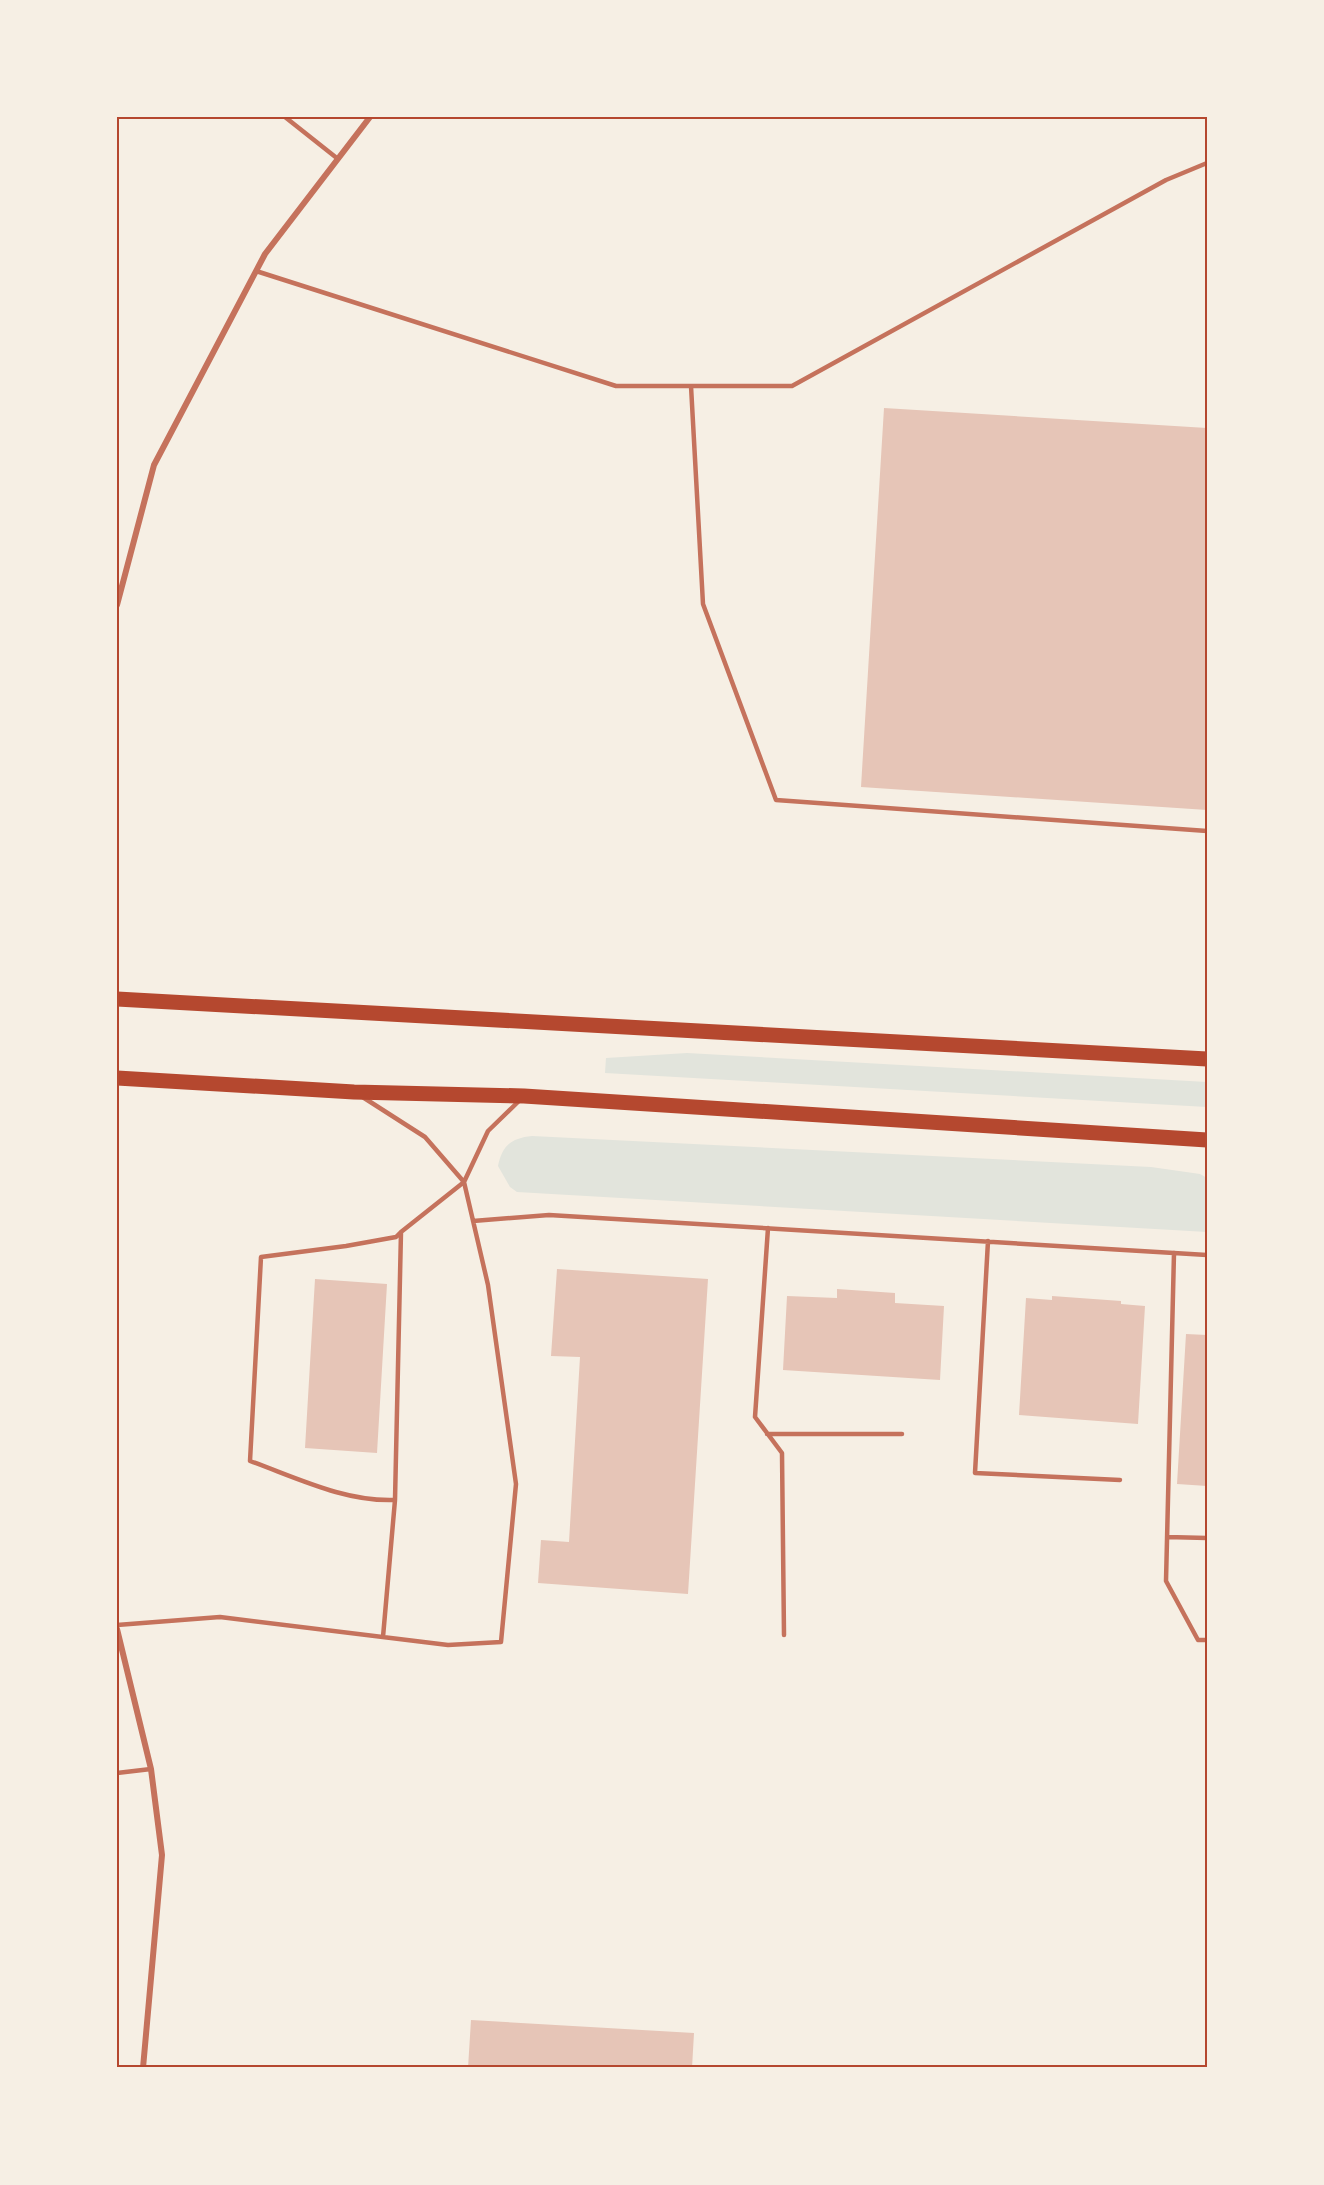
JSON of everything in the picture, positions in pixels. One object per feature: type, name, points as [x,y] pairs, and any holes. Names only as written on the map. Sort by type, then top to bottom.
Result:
[{"type":"main road","points":[[117,999],[1207,1059]]},
{"type":"main road","points":[[117,1078],[354,1092],[524,1096],[1205,1141]]},
{"type":"street","points":[[117,605],[154,465],[265,254],[370,117]]},
{"type":"street","points":[[117,1627],[151,1769],[162,1855],[143,2068]]},
{"type":"lane","points":[[285,117],[338,159]]},
{"type":"lane","points":[[256,271],[616,386],[792,386],[1166,180],[1207,163]]},
{"type":"lane","points":[[691,386],[703,603],[776,800],[1207,831]]},
{"type":"lane","points":[[117,1627],[220,1617],[448,1646],[501,1642],[516,1484],[488,1285],[464,1182],[425,1137],[354,1092]]},
{"type":"lane","points":[[396,1500],[381,1501],[348,1496],[250,1461],[261,1257],[396,1237],[464,1182],[488,1131],[524,1096]]},
{"type":"lane","points":[[473,1221],[549,1215],[1207,1255]]},
{"type":"lane","points":[[768,1228],[755,1418],[782,1453],[784,1635]]},
{"type":"lane","points":[[383,1637],[396,1500],[400,1232]]},
{"type":"lane","points":[[988,1241],[975,1473],[1120,1480]]},
{"type":"lane","points":[[1174,1252],[1166,1581],[1198,1640],[1207,1640]]},
{"type":"lane","points":[[767,1434],[902,1434]]},
{"type":"lane","points":[[1167,1537],[1207,1538]]},
{"type":"lane","points":[[117,1773],[151,1769]]},
{"type":"shaded area","points":[[687,1053],[1207,1082],[1207,1107],[605,1073],[606,1058]]},
{"type":"shaded area","points":[[532,1136],[1151,1167],[1200,1174],[1207,1178],[1207,1232],[517,1192],[510,1187],[498,1166],[502,1153],[509,1144]]},
{"type":"building","points":[[884,408],[1207,428],[1207,810],[861,787]]},
{"type":"building","points":[[557,1269],[708,1279],[688,1594],[538,1583],[541,1540],[569,1542],[580,1357],[551,1356]]},
{"type":"building","points":[[315,1279],[387,1284],[377,1453],[305,1448]]},
{"type":"building","points":[[837,1289],[895,1293],[895,1303],[944,1306],[940,1380],[783,1370],[787,1296],[837,1298]]},
{"type":"building","points":[[1052,1296],[1121,1301],[1121,1304],[1145,1306],[1138,1424],[1019,1415],[1026,1298],[1052,1300]]},
{"type":"building","points":[[1186,1334],[1207,1335],[1207,1486],[1177,1484]]},
{"type":"building","points":[[471,2020],[694,2033],[692,2068],[468,2068]]}]
